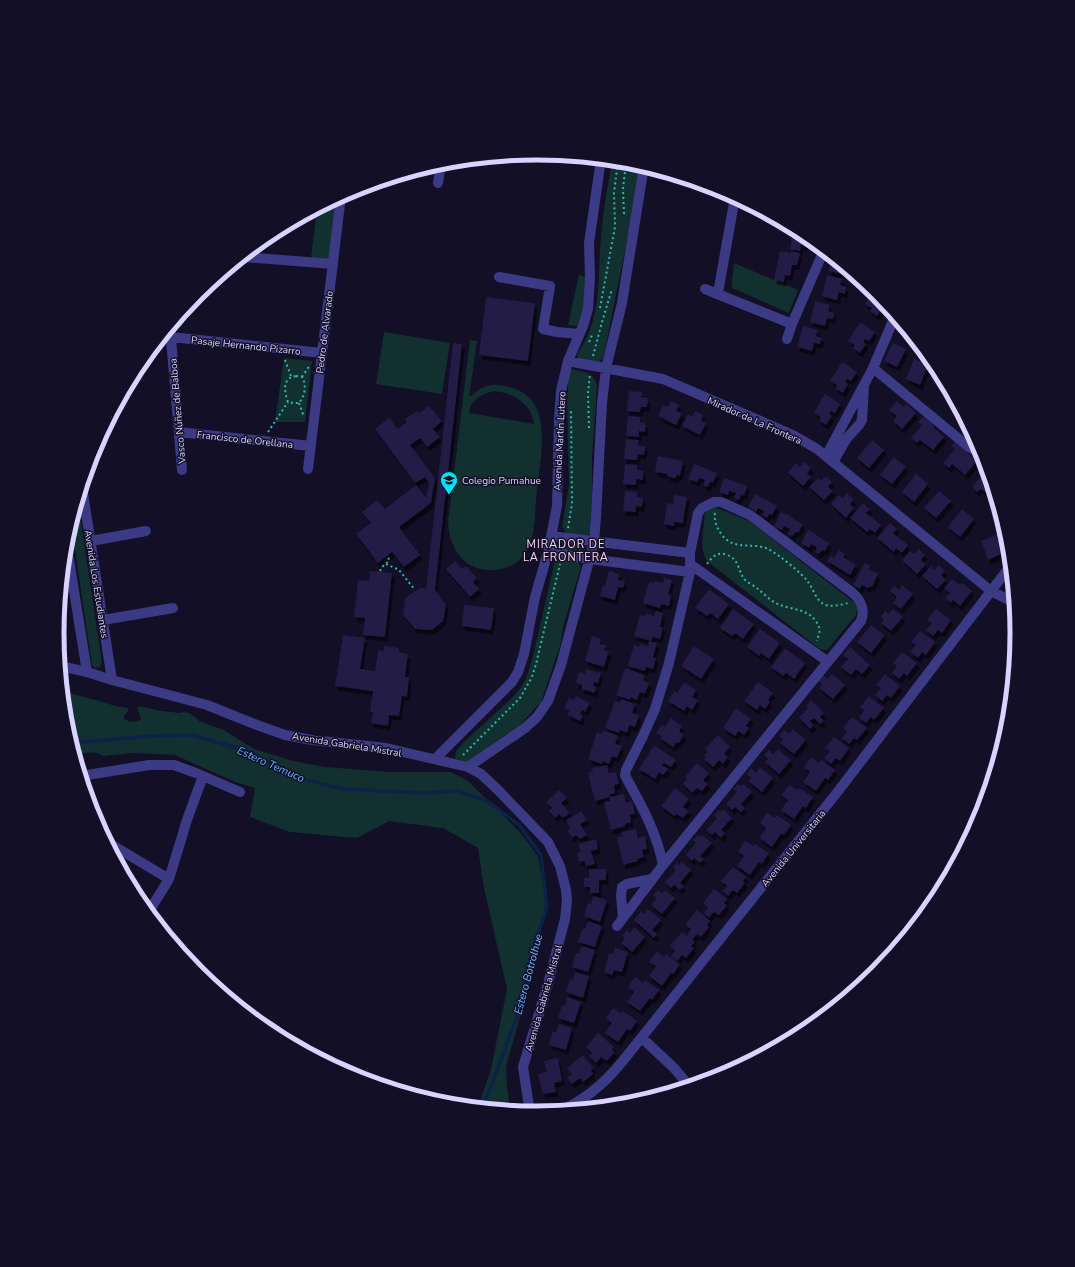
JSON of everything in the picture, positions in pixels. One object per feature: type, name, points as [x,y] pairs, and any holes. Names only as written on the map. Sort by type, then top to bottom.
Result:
[{"type":"street","name":"Avenida Martín Lutero","points":[[435,759],[512,682],[524,654],[536,597],[548,552],[556,506],[561,391],[568,361],[586,318],[590,299],[589,243],[600,164]]},
{"type":"street","points":[[438,183],[440,170]]},
{"type":"street","points":[[468,762],[525,728],[537,717],[548,701],[561,665],[594,542],[602,404],[606,368],[622,303],[634,220],[643,172]]},
{"type":"street","name":"Pedro de Alvarado","points":[[308,468],[340,203]]},
{"type":"street","points":[[718,293],[734,203]]},
{"type":"street","points":[[787,339],[822,255]]},
{"type":"street","points":[[250,258],[333,264]]},
{"type":"street","points":[[500,277],[550,286],[543,329],[579,334]]},
{"type":"street","points":[[705,289],[792,324]]},
{"type":"street","points":[[829,459],[873,368],[893,321]]},
{"type":"street","name":"Pasaje Hernando Pizarro","points":[[173,332],[284,349],[322,353]]},
{"type":"street","name":"Vasco Núñez de Balboa","points":[[171,334],[182,470]]},
{"type":"street","name":"Mirador de La Frontera","points":[[568,361],[663,379],[793,435],[817,449],[991,591],[1010,600]]},
{"type":"street","points":[[873,368],[974,450]]},
{"type":"street","points":[[829,459],[862,420],[864,385]]},
{"type":"street","name":"Francisco de Orellana","points":[[179,432],[311,446]]},
{"type":"street","name":"Avenida Los Estudiantes","points":[[84,499],[112,680]]},
{"type":"street","points":[[652,879],[627,884],[622,887],[620,896],[622,906],[620,922],[663,865],[861,621],[863,609],[862,603],[856,596],[750,515],[721,502],[707,505],[698,513],[690,553],[693,569],[669,663],[655,709],[626,770],[628,781],[651,824],[659,846],[663,865]]},
{"type":"street","points":[[90,540],[146,531]]},
{"type":"street","points":[[551,536],[690,553]]},
{"type":"street","points":[[548,552],[590,559],[693,569],[827,661]]},
{"type":"street","points":[[69,566],[87,672]]},
{"type":"street","name":"Avenida Universitaria","points":[[571,1106],[602,1085],[642,1038],[839,790],[1007,571]]},
{"type":"street","points":[[103,620],[173,608]]},
{"type":"street","name":"Avenida Gabriela Mistral","points":[[65,667],[207,705],[285,735],[312,740],[386,748],[435,759],[468,762],[498,790],[548,842],[560,866],[566,890],[567,901],[565,919],[550,980],[523,1067],[529,1107]]},
{"type":"street","points":[[86,775],[160,764],[179,767],[240,792]]},
{"type":"street","points":[[151,907],[169,879],[187,820],[203,776]]},
{"type":"street","points":[[115,847],[169,879]]},
{"type":"street","points":[[642,1038],[674,1068],[687,1083]]},
{"type":"path","points":[[624,220],[625,205],[623,189],[625,168]]},
{"type":"path","points":[[589,428],[588,393],[591,365],[602,322],[613,288]]},
{"type":"path","points":[[284,349],[284,358],[291,377]]},
{"type":"path","points":[[288,402],[284,389],[286,383],[291,377]]},
{"type":"path","points":[[288,402],[293,404],[299,403],[305,392],[305,382],[302,377],[291,377]]},
{"type":"path","points":[[261,441],[288,402]]},
{"type":"path","points":[[721,502],[715,514],[717,526],[722,535],[731,542],[735,544],[757,546],[771,551],[806,578],[822,603],[832,606],[847,604],[856,596]]},
{"type":"path","points":[[693,569],[714,555],[722,554],[732,557],[737,562],[745,579],[771,600],[810,614],[820,630],[818,639],[812,651]]},
{"type":"path","points":[[380,571],[389,561],[388,555]]},
{"type":"path","points":[[386,564],[399,570],[415,590]]},
{"type":"path","points":[[463,755],[468,762]]},
{"type":"green space","points":[[611,166],[639,171],[627,241],[605,349],[603,358],[599,362],[579,358],[577,355],[592,325],[595,311],[599,282],[604,208]]},
{"type":"green space","points":[[336,205],[329,260],[311,258],[316,215]]},
{"type":"green space","points":[[734,263],[798,290],[789,313],[732,288]]},
{"type":"green space","points":[[579,274],[587,279],[584,314],[577,326],[568,325]]},
{"type":"green space","points":[[384,332],[450,343],[442,394],[376,384]]},
{"type":"green space","points":[[470,340],[477,341],[469,397],[488,386],[498,385],[510,387],[524,393],[533,403],[539,415],[542,429],[542,444],[534,529],[528,550],[523,557],[510,566],[502,569],[485,570],[470,565],[464,561],[455,550],[450,536],[448,522]],"holes":[[[493,391],[500,392],[520,400],[529,411],[534,424],[469,413],[472,404],[477,398]]]},
{"type":"green space","points":[[284,358],[312,361],[305,422],[275,422]]},
{"type":"green space","points":[[572,369],[591,375],[596,381],[597,385],[592,457],[592,525],[587,537],[566,533],[562,527],[569,485],[567,401],[569,373]]},
{"type":"green space","points":[[715,507],[749,521],[856,604],[858,608],[856,615],[827,650],[820,649],[708,562],[703,552],[702,545],[705,514],[707,511]]},
{"type":"green space","points":[[80,513],[102,663],[100,667],[95,668],[92,665],[73,539]]},
{"type":"green space","points":[[562,542],[584,545],[586,547],[585,554],[561,550]]},
{"type":"green space","points":[[557,557],[577,560],[581,567],[564,623],[560,646],[541,702],[518,727],[474,758],[466,762],[455,758],[456,751],[465,741],[513,697],[522,686],[527,676],[533,656],[555,560]]},
{"type":"green space","points":[[68,692],[128,708],[124,719],[135,722],[141,719],[137,708],[139,706],[161,711],[189,713],[199,721],[224,730],[254,749],[293,761],[325,767],[390,772],[451,772],[468,781],[519,831],[538,856],[546,902],[533,971],[506,1066],[509,1101],[496,1105],[479,1103],[491,1069],[507,989],[484,888],[478,848],[443,828],[389,821],[357,838],[290,832],[250,817],[255,788],[235,782],[175,755],[133,753],[104,756],[94,752],[80,754]]},
{"type":"building","points":[[793,235],[806,244],[806,246],[801,245],[800,251],[790,249]]},
{"type":"building","points":[[780,251],[800,253],[797,265],[792,265],[790,276],[785,275],[784,282],[774,280]]},
{"type":"building","points":[[831,262],[844,273],[844,275],[829,271]]},
{"type":"building","points":[[827,275],[842,279],[840,285],[846,287],[845,294],[839,292],[837,300],[822,296]]},
{"type":"building","points":[[486,297],[535,303],[528,361],[479,355]]},
{"type":"building","points":[[870,297],[882,309],[877,316],[870,311],[872,308],[865,304]]},
{"type":"building","points":[[815,301],[830,305],[828,311],[834,313],[833,319],[827,318],[825,326],[810,322]]},
{"type":"building","points":[[860,322],[875,332],[869,341],[865,339],[863,342],[866,344],[860,353],[853,348],[855,345],[848,341]]},
{"type":"building","points":[[803,326],[818,330],[816,336],[822,338],[820,344],[814,343],[812,351],[797,347]]},
{"type":"building","points":[[453,343],[462,344],[435,590],[446,605],[443,621],[432,630],[415,629],[403,615],[405,598],[420,588],[426,589]]},
{"type":"building","points":[[893,343],[906,349],[897,367],[884,361]]},
{"type":"building","points":[[914,359],[928,366],[920,385],[906,379]]},
{"type":"building","points":[[842,362],[857,372],[851,381],[847,379],[845,382],[848,384],[843,393],[835,388],[837,385],[830,381]]},
{"type":"building","points":[[629,391],[642,392],[641,397],[648,398],[647,407],[641,407],[640,412],[627,411]]},
{"type":"building","points":[[825,394],[840,404],[835,413],[831,411],[829,414],[832,416],[826,425],[819,420],[821,417],[814,413]]},
{"type":"building","points":[[671,401],[679,405],[676,411],[682,413],[676,425],[658,416],[663,405],[668,407]]},
{"type":"building","points":[[897,401],[903,407],[906,404],[916,413],[902,429],[893,421],[897,416],[889,410]]},
{"type":"building","points":[[429,406],[442,421],[433,429],[440,437],[427,447],[420,438],[410,445],[435,478],[431,503],[399,527],[420,555],[404,567],[392,552],[378,563],[356,534],[371,523],[362,512],[377,500],[385,509],[416,485],[426,498],[429,483],[425,477],[415,483],[375,429],[389,418],[398,429],[407,422],[405,419],[417,411],[419,413]]},
{"type":"building","points":[[695,411],[703,415],[701,421],[706,423],[700,435],[682,426],[688,414],[692,417]]},
{"type":"building","points":[[628,416],[640,417],[640,422],[646,423],[645,432],[639,431],[639,437],[626,436]]},
{"type":"building","points":[[924,416],[944,437],[933,450],[920,440],[917,443],[911,438],[922,425],[918,422]]},
{"type":"building","points":[[626,439],[639,440],[638,445],[645,446],[644,455],[638,454],[637,460],[624,459]]},
{"type":"building","points":[[872,440],[884,450],[869,468],[857,458]]},
{"type":"building","points":[[956,440],[967,449],[965,451],[977,461],[965,475],[952,464],[949,468],[943,463],[955,449],[951,446]]},
{"type":"building","points":[[658,456],[683,461],[680,476],[677,475],[676,478],[668,477],[667,474],[655,472]]},
{"type":"building","points":[[894,457],[906,467],[892,484],[880,475]]},
{"type":"building","points":[[804,462],[811,468],[807,473],[811,477],[803,486],[788,473],[796,463],[800,467]]},
{"type":"building","points":[[625,464],[637,465],[637,470],[643,471],[643,480],[636,479],[636,485],[623,484]]},
{"type":"building","points":[[694,464],[717,473],[713,483],[710,482],[708,487],[703,485],[705,480],[699,478],[697,482],[688,479]]},
{"type":"building","points":[[981,468],[991,497],[981,489],[977,492],[972,487],[983,474],[979,471]]},
{"type":"building","points":[[916,474],[928,484],[914,502],[902,492]]},
{"type":"building","points":[[826,476],[832,482],[828,487],[833,491],[824,500],[809,487],[818,478],[821,481]]},
{"type":"building","points":[[724,478],[747,486],[744,496],[741,495],[739,500],[734,498],[736,493],[729,491],[728,495],[719,492]]},
{"type":"building","points":[[625,491],[637,492],[637,497],[643,498],[642,507],[636,506],[636,512],[623,511]]},
{"type":"building","points":[[939,491],[951,501],[936,518],[924,508]]},
{"type":"building","points":[[847,493],[854,500],[850,504],[854,508],[846,518],[831,504],[839,495],[843,498]]},
{"type":"building","points":[[755,494],[777,506],[772,515],[769,514],[767,518],[762,515],[764,511],[758,508],[756,512],[748,507]]},
{"type":"building","points":[[674,495],[687,497],[683,523],[674,522],[674,526],[664,524],[667,503],[673,504]]},
{"type":"building","points":[[863,503],[870,509],[866,513],[881,525],[875,533],[870,529],[867,532],[850,518]]},
{"type":"building","points":[[962,509],[974,519],[960,537],[948,527]]},
{"type":"building","points":[[781,512],[803,524],[798,533],[795,532],[793,536],[788,534],[790,529],[784,526],[782,530],[774,526]]},
{"type":"building","points":[[890,523],[897,529],[893,533],[908,545],[902,553],[896,548],[894,552],[877,538]]},
{"type":"building","points":[[808,530],[829,543],[825,551],[822,550],[819,554],[815,552],[817,547],[811,544],[809,548],[801,543]]},
{"type":"building","points":[[998,534],[1003,545],[999,547],[1001,554],[988,560],[981,541]]},
{"type":"building","points":[[919,549],[925,555],[921,560],[926,564],[917,574],[902,560],[910,551],[914,554]]},
{"type":"building","points":[[839,550],[845,554],[843,557],[856,565],[850,575],[827,561],[831,555],[834,558]]},
{"type":"building","points":[[455,561],[462,569],[466,566],[477,578],[473,582],[479,589],[470,597],[446,569]]},
{"type":"building","points":[[865,563],[870,566],[868,569],[878,574],[872,587],[870,586],[868,588],[862,585],[860,589],[853,585]]},
{"type":"building","points":[[939,565],[945,571],[941,575],[946,580],[937,589],[922,576],[931,566],[934,570]]},
{"type":"building","points":[[370,571],[392,573],[385,637],[363,635],[365,618],[354,617],[358,580],[369,581]]},
{"type":"building","points":[[609,571],[619,574],[618,580],[625,581],[623,588],[618,587],[615,600],[600,596],[603,585],[605,586]]},
{"type":"building","points":[[664,578],[672,580],[668,594],[671,595],[669,606],[661,604],[660,608],[643,603],[649,582],[654,583],[655,581],[663,583]]},
{"type":"building","points":[[952,579],[960,585],[962,583],[972,591],[960,606],[953,600],[951,603],[945,598],[950,593],[944,588]]},
{"type":"building","points":[[902,585],[913,594],[901,609],[893,603],[897,597],[890,591],[894,586],[899,590]]},
{"type":"building","points":[[709,589],[729,604],[718,619],[710,613],[707,616],[695,608]]},
{"type":"building","points":[[464,605],[494,608],[491,630],[462,626]]},
{"type":"building","points":[[733,609],[754,624],[743,639],[735,633],[732,636],[720,628]]},
{"type":"building","points":[[893,609],[903,617],[891,631],[881,623],[884,619],[881,617],[885,611],[889,614]]},
{"type":"building","points":[[936,609],[951,620],[942,633],[938,630],[933,636],[926,630],[932,623],[927,620]]},
{"type":"building","points":[[656,611],[663,613],[660,627],[663,627],[660,639],[653,637],[651,641],[634,636],[640,615],[645,616],[646,613],[654,616]]},
{"type":"building","points":[[871,625],[885,635],[871,653],[857,642]]},
{"type":"building","points":[[760,629],[780,643],[769,659],[761,653],[759,656],[747,647]]},
{"type":"building","points":[[920,631],[935,642],[926,655],[922,652],[918,658],[910,652],[916,645],[911,642]]},
{"type":"building","points":[[343,635],[365,638],[360,669],[375,671],[378,650],[384,651],[384,646],[399,648],[399,652],[408,654],[405,677],[409,677],[407,697],[402,696],[399,716],[389,715],[388,726],[371,723],[373,712],[370,712],[373,691],[335,686]]},
{"type":"building","points":[[592,636],[601,639],[600,644],[606,645],[604,650],[609,651],[604,667],[585,661]]},
{"type":"building","points":[[649,641],[657,643],[653,657],[656,658],[653,669],[646,667],[645,671],[628,666],[634,645],[639,647],[640,644],[648,646]]},
{"type":"building","points":[[694,646],[714,659],[701,679],[681,666]]},
{"type":"building","points":[[850,647],[870,665],[862,674],[856,669],[851,675],[841,667],[848,659],[843,655]]},
{"type":"building","points":[[785,649],[805,663],[794,679],[786,673],[783,676],[771,667]]},
{"type":"building","points":[[902,652],[917,663],[907,676],[904,673],[899,679],[892,673],[897,666],[893,663]]},
{"type":"building","points":[[625,668],[645,675],[643,680],[649,683],[645,694],[640,692],[637,700],[631,697],[630,700],[616,695]]},
{"type":"building","points":[[586,669],[601,673],[598,683],[594,682],[593,686],[596,686],[595,693],[582,689],[582,685],[576,683],[579,672],[585,674]]},
{"type":"building","points":[[832,674],[845,685],[833,699],[819,688],[822,684],[818,681],[823,675],[827,679]]},
{"type":"building","points":[[885,674],[900,686],[891,698],[887,695],[882,701],[875,695],[881,688],[876,685]]},
{"type":"building","points":[[684,682],[696,690],[692,697],[698,700],[692,710],[687,706],[684,711],[668,701],[674,691],[677,693]]},
{"type":"building","points":[[758,682],[773,693],[768,700],[770,702],[765,709],[760,705],[757,710],[744,701]]},
{"type":"building","points":[[576,696],[590,703],[585,712],[582,710],[580,714],[583,715],[580,721],[568,715],[569,711],[564,708],[569,698],[574,700]]},
{"type":"building","points":[[869,696],[884,708],[874,720],[871,717],[866,723],[859,718],[864,710],[860,707]]},
{"type":"building","points":[[621,699],[635,704],[632,713],[639,715],[635,727],[629,725],[627,733],[620,730],[619,733],[605,728],[615,701],[620,703]]},
{"type":"building","points":[[811,700],[824,713],[820,717],[824,721],[820,724],[814,718],[810,721],[814,725],[810,729],[799,718],[808,708],[806,706]]},
{"type":"building","points":[[736,708],[751,719],[746,726],[749,728],[744,735],[739,731],[735,736],[723,728]]},
{"type":"building","points":[[852,717],[867,728],[857,740],[854,738],[849,744],[842,738],[847,731],[843,728]]},
{"type":"building","points":[[671,718],[682,726],[679,731],[684,735],[679,743],[677,742],[673,747],[660,738],[661,736],[656,733],[662,725],[665,727]]},
{"type":"building","points":[[793,729],[806,740],[794,754],[780,743],[783,739],[779,736],[784,730],[789,734]]},
{"type":"building","points":[[603,730],[618,736],[615,744],[622,746],[617,758],[612,756],[609,764],[603,761],[602,764],[588,759],[597,732],[602,734]]},
{"type":"building","points":[[718,735],[730,747],[724,754],[728,757],[723,764],[719,760],[713,767],[704,759],[706,757],[704,756],[708,751],[705,749]]},
{"type":"building","points":[[834,737],[849,748],[840,761],[836,758],[831,764],[824,758],[830,751],[825,748]]},
{"type":"building","points":[[654,745],[676,760],[671,767],[664,763],[662,765],[668,769],[663,775],[659,772],[655,779],[639,769]]},
{"type":"building","points":[[778,749],[791,760],[779,774],[765,762],[768,759],[764,755],[769,750],[773,754]]},
{"type":"building","points":[[811,757],[819,763],[821,760],[835,770],[828,780],[825,778],[816,791],[803,782],[810,772],[804,767]]},
{"type":"building","points":[[697,763],[709,774],[703,780],[708,784],[702,791],[697,788],[692,793],[683,784],[687,779],[685,777]]},
{"type":"building","points":[[607,765],[609,773],[616,772],[619,784],[614,785],[615,793],[609,795],[610,797],[624,794],[626,803],[632,801],[635,813],[630,815],[631,822],[625,824],[625,826],[611,830],[604,802],[610,801],[609,797],[595,801],[588,773],[593,772],[592,768]]},
{"type":"building","points":[[760,767],[773,778],[762,792],[748,781],[751,778],[747,774],[751,768],[756,773]]},
{"type":"building","points":[[738,784],[741,786],[743,784],[752,792],[741,804],[745,808],[741,812],[735,807],[732,810],[726,804],[737,792],[734,789]]},
{"type":"building","points":[[789,785],[797,790],[799,788],[813,797],[806,808],[803,806],[794,819],[781,810],[788,800],[782,795]]},
{"type":"building","points":[[675,788],[689,799],[683,807],[689,811],[683,818],[677,814],[674,816],[661,806]]},
{"type":"building","points":[[559,790],[567,798],[561,803],[570,813],[563,818],[559,814],[555,818],[549,811],[552,808],[546,802]]},
{"type":"building","points":[[723,809],[732,818],[721,830],[725,833],[721,838],[715,832],[712,835],[706,830],[717,818],[714,815],[719,810],[721,812]]},
{"type":"building","points":[[581,811],[587,820],[580,824],[587,835],[580,839],[576,835],[572,838],[567,830],[570,828],[566,820]]},
{"type":"building","points":[[767,813],[775,818],[777,815],[791,825],[784,835],[781,834],[772,847],[759,838],[766,828],[760,823]]},
{"type":"building","points":[[636,829],[638,838],[645,836],[647,849],[642,850],[644,857],[637,859],[638,861],[623,865],[617,837],[622,836],[621,832]]},
{"type":"building","points":[[698,835],[700,837],[702,835],[712,843],[700,856],[704,859],[700,863],[694,858],[692,861],[686,855],[696,843],[693,840]]},
{"type":"building","points":[[596,839],[598,849],[591,851],[595,864],[586,866],[584,861],[579,862],[577,853],[581,852],[578,844]]},
{"type":"building","points":[[745,841],[753,846],[755,844],[769,853],[762,864],[759,862],[750,875],[737,866],[744,856],[738,851]]},
{"type":"building","points":[[677,862],[679,865],[682,862],[691,870],[680,883],[684,886],[680,890],[674,885],[671,888],[665,882],[676,870],[673,868]]},
{"type":"building","points":[[733,867],[746,877],[743,881],[745,883],[737,893],[733,890],[728,896],[723,891],[727,886],[721,881]]},
{"type":"building","points":[[589,869],[606,869],[606,880],[599,880],[599,893],[590,893],[590,887],[584,887],[584,878],[589,878]]},
{"type":"building","points":[[714,889],[727,899],[724,903],[727,905],[719,915],[714,912],[709,918],[704,913],[708,908],[703,903]]},
{"type":"building","points":[[658,890],[662,894],[665,890],[675,898],[662,914],[651,905],[657,898],[653,895]]},
{"type":"building","points":[[593,896],[607,900],[600,922],[584,916],[588,903],[591,904]]},
{"type":"building","points":[[648,909],[661,920],[652,930],[657,934],[654,938],[634,920],[641,911],[644,914]]},
{"type":"building","points":[[697,910],[710,921],[707,925],[709,927],[701,937],[697,934],[692,940],[687,935],[691,929],[685,925]]},
{"type":"building","points":[[588,921],[602,926],[595,947],[578,942],[582,929],[585,929]]},
{"type":"building","points":[[634,927],[645,937],[632,952],[621,943],[625,938],[622,936],[627,930],[630,933]]},
{"type":"building","points":[[682,932],[695,942],[691,946],[694,948],[686,958],[682,955],[677,961],[671,956],[675,951],[670,946]]},
{"type":"building","points":[[581,946],[595,950],[588,972],[572,967],[576,953],[579,954]]},
{"type":"building","points":[[615,948],[628,952],[622,972],[614,970],[612,975],[604,972],[609,953],[613,954]]},
{"type":"building","points":[[657,951],[664,957],[666,954],[680,964],[673,974],[671,973],[662,986],[649,976],[656,966],[649,962]]},
{"type":"building","points":[[575,972],[589,976],[583,998],[566,992],[570,979],[573,980]]},
{"type":"building","points":[[635,977],[643,983],[645,980],[659,990],[652,1000],[650,998],[640,1011],[627,1002],[634,992],[628,987]]},
{"type":"building","points":[[567,997],[581,1002],[574,1023],[558,1018],[562,1005],[565,1006]]},
{"type":"building","points":[[613,1008],[621,1014],[623,1011],[637,1021],[630,1031],[627,1029],[618,1042],[605,1033],[612,1023],[606,1018]]},
{"type":"building","points":[[559,1024],[572,1028],[566,1050],[549,1045],[553,1031],[556,1032]]},
{"type":"building","points":[[598,1033],[614,1047],[612,1050],[615,1052],[607,1061],[601,1057],[596,1063],[589,1056],[592,1053],[586,1047]]},
{"type":"building","points":[[583,1055],[594,1068],[591,1070],[593,1074],[583,1082],[580,1078],[572,1084],[567,1078],[572,1074],[567,1068]]},
{"type":"building","points":[[558,1058],[562,1081],[554,1083],[556,1092],[543,1094],[538,1074],[547,1072],[544,1061]]},
{"type":"waterway","name":"Estero Botrolhue","points":[[77,742],[150,736],[192,735],[245,750],[298,778],[343,789],[423,793],[457,791],[487,801],[519,825],[541,855],[547,907],[531,954],[520,1009],[488,1094],[481,1104]]},
{"type":"place","name":"Colegio Pumahue","points":[[449,495]]},
{"type":"district","name":"MIRADOR DE LA FRONTERA","points":[[566,550]]},
{"type":"water label","name":"Estero Temuco","points":[[271,764]]}]
